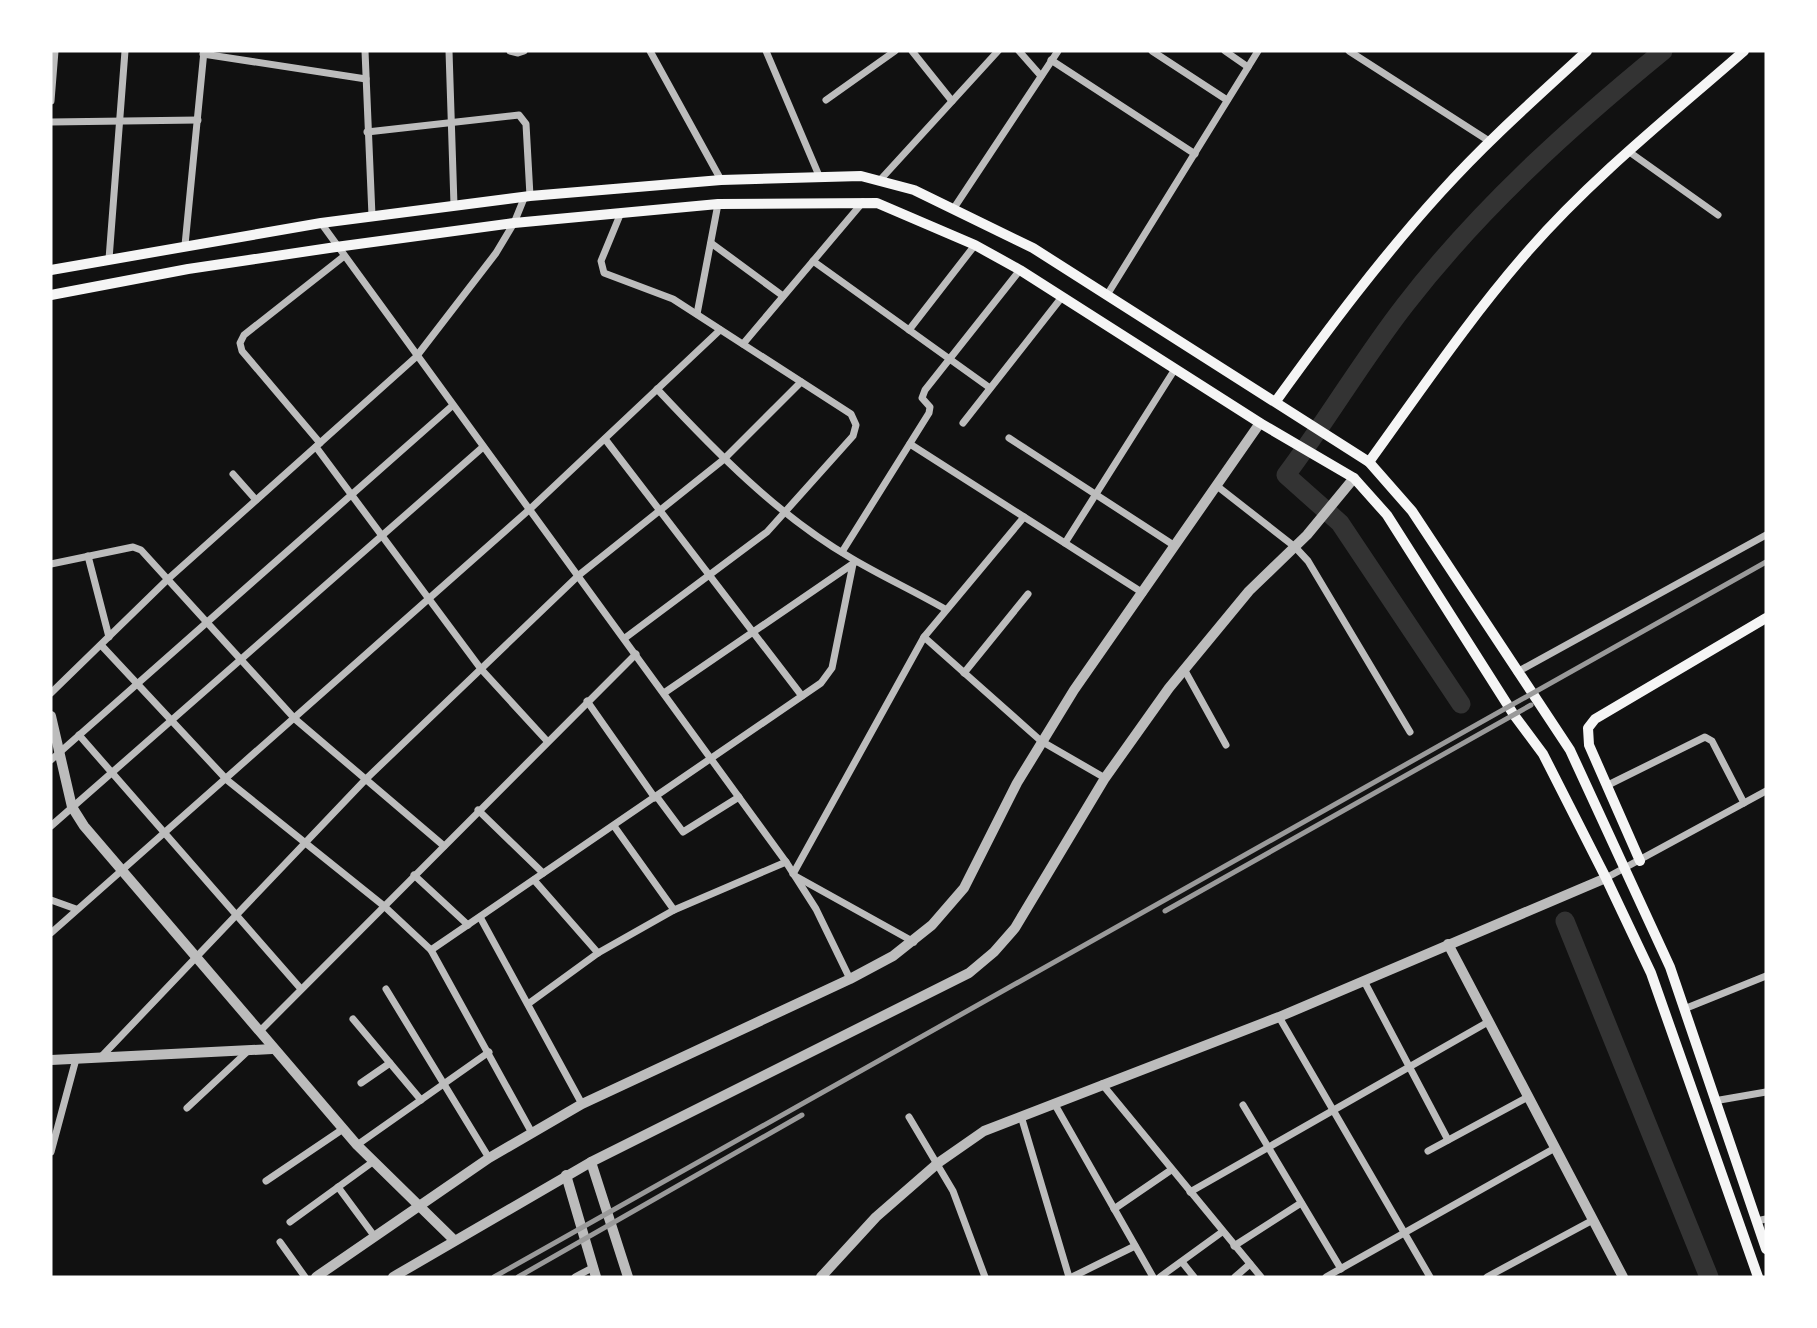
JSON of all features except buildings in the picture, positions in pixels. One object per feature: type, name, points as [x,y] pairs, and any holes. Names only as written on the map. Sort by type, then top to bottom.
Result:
[{"type":"main road","points":[[1276,401],[1397,241],[1489,141],[1587,51]]},
{"type":"main road","points":[[1369,462],[1506,277],[1561,215],[1628,151],[1744,51]]},
{"type":"main road","points":[[51,270],[321,223],[527,196],[720,180],[861,176],[881,179],[914,190],[1033,248],[1369,462],[1412,511],[1567,744],[1627,867],[1670,967],[1714,1101],[1761,1220],[1766,1249]]},
{"type":"main road","points":[[51,295],[188,269],[336,247],[514,223],[718,204],[863,201],[890,207],[975,245],[1020,270],[1260,423],[1354,478],[1387,515],[1514,715],[1543,754],[1606,878],[1651,973],[1758,1277]]},
{"type":"main road","points":[[1436,591],[1456,579]]},
{"type":"main road","points":[[1640,861],[1587,740],[1590,723],[1766,618]]},
{"type":"main road","points":[[1651,973],[1670,967]]},
{"type":"street","points":[[51,101],[55,51]]},
{"type":"street","points":[[109,259],[125,51]]},
{"type":"street","points":[[365,51],[372,216]]},
{"type":"street","points":[[449,51],[454,205]]},
{"type":"street","points":[[510,51],[524,51]]},
{"type":"street","points":[[650,51],[720,180]]},
{"type":"street","points":[[766,51],[820,178]]},
{"type":"street","points":[[826,100],[895,51]]},
{"type":"street","points":[[912,51],[952,101]]},
{"type":"street","points":[[881,179],[998,51]]},
{"type":"street","points":[[1019,51],[1041,76]]},
{"type":"street","points":[[954,208],[1058,51]]},
{"type":"street","points":[[1152,51],[1227,100]]},
{"type":"street","points":[[1225,51],[1248,67]]},
{"type":"street","points":[[1107,295],[1258,51]]},
{"type":"street","points":[[1354,52],[1489,141]]},
{"type":"street","points":[[185,245],[203,53],[366,79]]},
{"type":"street","points":[[1051,60],[1195,154]]},
{"type":"street","points":[[51,693],[168,579],[416,357],[496,253],[514,223],[527,196],[523,117],[368,132]]},
{"type":"street","points":[[51,122],[198,120]]},
{"type":"street","points":[[1628,151],[1717,215]]},
{"type":"street","points":[[743,344],[863,201]]},
{"type":"street","points":[[697,314],[718,204]]},
{"type":"street","points":[[620,215],[601,261],[604,273],[662,294],[697,314],[851,414],[856,425],[853,436],[767,532],[625,638]]},
{"type":"street","points":[[321,223],[343,257],[579,575],[786,862],[816,909],[850,979]]},
{"type":"street","points":[[710,243],[783,296]]},
{"type":"street","points":[[909,330],[975,245]]},
{"type":"street","points":[[343,257],[244,335],[240,343],[242,351],[318,445],[351,495],[481,669],[547,741]]},
{"type":"street","points":[[813,261],[990,388]]},
{"type":"street","points":[[842,552],[930,411],[922,394],[1020,270]]},
{"type":"street","points":[[963,422],[1062,297]]},
{"type":"street","points":[[51,933],[530,509],[720,330]]},
{"type":"street","points":[[1065,543],[1175,369]]},
{"type":"street","points":[[102,1056],[304,841],[366,779],[579,575],[723,460],[801,382]]},
{"type":"street","points":[[657,389],[723,460],[787,512],[855,563],[945,609]]},
{"type":"street","points":[[55,757],[452,406]]},
{"type":"street","points":[[316,1277],[489,1158],[582,1104],[850,979],[914,942],[950,908],[964,888],[1041,741],[1260,423]]},
{"type":"street","points":[[1009,438],[1175,546]]},
{"type":"street","points":[[605,439],[802,696]]},
{"type":"street","points":[[910,444],[1143,593]]},
{"type":"street","points":[[51,826],[483,447]]},
{"type":"street","points":[[233,474],[256,500]]},
{"type":"street","points":[[393,1277],[566,1175],[970,972],[994,952],[1015,928],[1105,778],[1184,668],[1250,591],[1307,535],[1354,478]]},
{"type":"street","points":[[1217,486],[1295,547],[1320,578],[1410,732]]},
{"type":"street","points":[[793,874],[924,637],[1024,517]]},
{"type":"street","points":[[1517,672],[1766,535]]},
{"type":"street","points":[[51,564],[137,548],[295,719],[444,846]]},
{"type":"street","points":[[88,556],[109,637]]},
{"type":"street","points":[[664,694],[855,563]]},
{"type":"street","points":[[431,950],[713,760],[821,683],[832,668],[855,563]]},
{"type":"street","points":[[964,673],[1028,594]]},
{"type":"street","points":[[924,637],[1041,741],[1105,778]]},
{"type":"street","points":[[101,645],[227,780],[384,906],[431,950],[532,1133]]},
{"type":"street","points":[[259,1032],[636,654]]},
{"type":"street","points":[[1184,668],[1226,745]]},
{"type":"street","points":[[587,701],[683,832],[739,797]]},
{"type":"street","points":[[51,716],[55,757],[72,807],[121,871],[357,1145],[454,1240]]},
{"type":"street","points":[[79,736],[301,989]]},
{"type":"street","points":[[1608,785],[1705,737],[1712,741],[1744,803]]},
{"type":"street","points":[[821,1277],[876,1217],[938,1163],[984,1132],[1279,1017],[1606,878],[1766,790]]},
{"type":"street","points":[[478,810],[543,873]]},
{"type":"street","points":[[614,825],[674,911]]},
{"type":"street","points":[[528,1004],[598,953],[674,911],[786,862]]},
{"type":"street","points":[[793,874],[914,942]]},
{"type":"street","points":[[414,875],[468,925]]},
{"type":"street","points":[[534,880],[598,953]]},
{"type":"street","points":[[51,900],[76,909]]},
{"type":"street","points":[[480,917],[582,1104]]},
{"type":"street","points":[[1448,944],[1623,1277]]},
{"type":"street","points":[[1684,1009],[1766,976]]},
{"type":"street","points":[[1364,981],[1448,1140]]},
{"type":"street","points":[[386,989],[489,1158]]},
{"type":"street","points":[[1279,1017],[1430,1277]]},
{"type":"street","points":[[353,1018],[421,1100]]},
{"type":"street","points":[[1190,1192],[1488,1022]]},
{"type":"street","points":[[51,1060],[272,1049]]},
{"type":"street","points":[[187,1108],[248,1050]]},
{"type":"street","points":[[357,1145],[489,1052]]},
{"type":"street","points":[[51,1152],[76,1059]]},
{"type":"street","points":[[361,1083],[390,1063]]},
{"type":"street","points":[[1102,1084],[1261,1277]]},
{"type":"street","points":[[1714,1101],[1766,1092]]},
{"type":"street","points":[[1428,1151],[1528,1097]]},
{"type":"street","points":[[1054,1103],[1153,1277]]},
{"type":"street","points":[[1243,1105],[1341,1269]]},
{"type":"street","points":[[1021,1116],[1071,1277],[1135,1246]]},
{"type":"street","points":[[909,1117],[938,1163],[966,1219],[985,1277]]},
{"type":"street","points":[[266,1181],[343,1129]]},
{"type":"street","points":[[1326,1277],[1555,1147]]},
{"type":"street","points":[[290,1222],[374,1161]]},
{"type":"street","points":[[591,1162],[628,1277]]},
{"type":"street","points":[[1114,1209],[1171,1170]]},
{"type":"street","points":[[566,1175],[595,1272],[575,1277]]},
{"type":"street","points":[[338,1187],[376,1237]]},
{"type":"street","points":[[1234,1246],[1301,1203]]},
{"type":"street","points":[[1487,1277],[1593,1220]]},
{"type":"street","points":[[1160,1277],[1222,1232]]},
{"type":"street","points":[[281,1241],[305,1277]]},
{"type":"street","points":[[1182,1262],[1194,1277]]},
{"type":"street","points":[[1235,1277],[1250,1264]]},
{"type":"waterway","points":[[1461,704],[1340,523],[1286,475],[1405,305],[1463,235],[1560,139],[1663,51]]},
{"type":"waterway","points":[[1565,921],[1709,1277]]},
{"type":"railway","points":[[494,1277],[1766,562]]},
{"type":"railway","points":[[1165,911],[1531,705]]},
{"type":"railway","points":[[518,1277],[802,1115]]}]
